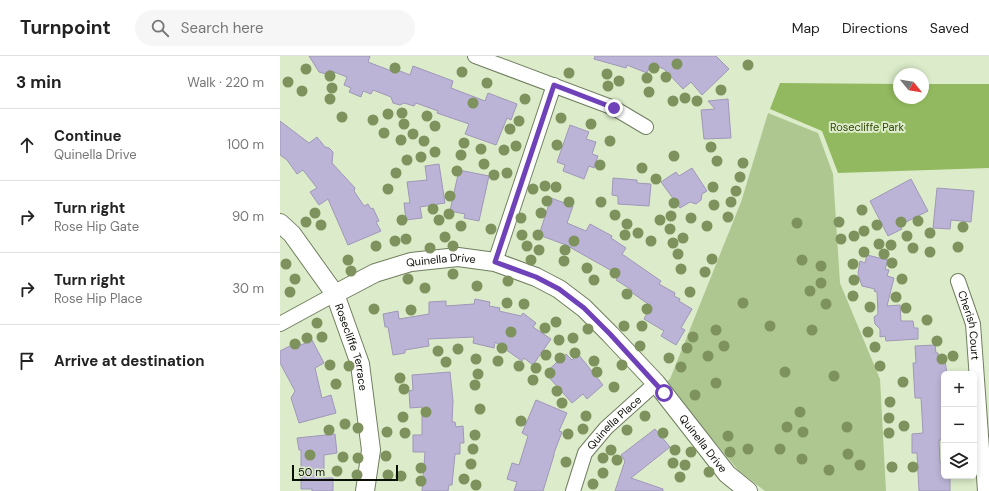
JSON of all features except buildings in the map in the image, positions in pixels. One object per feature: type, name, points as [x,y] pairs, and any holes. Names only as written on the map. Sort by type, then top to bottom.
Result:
[{"type":"street","points":[[475,56],[614,108],[646,127]]},
{"type":"street","points":[[495,262],[554,85]]},
{"type":"street","name":"Rosecliffe Terrace","points":[[280,223],[292,234],[335,294],[360,364],[371,450],[365,491]]},
{"type":"street","name":"Quinella Drive","points":[[335,294],[375,273],[411,262],[458,257],[495,262],[536,277],[559,289],[584,308],[610,334],[656,383],[727,474],[748,491]]},
{"type":"street","name":"Cherish Court","points":[[958,281],[973,324],[985,491]]},
{"type":"street","points":[[280,324],[335,294]]},
{"type":"street","name":"Quinella Place","points":[[573,491],[585,454],[606,428],[656,383]]},
{"type":"green space","name":"Rosecliffe Park","points":[[780,83],[893,84],[893,104],[929,104],[929,84],[989,84],[989,168],[838,173],[822,131],[770,109]]},
{"type":"green space","name":"Rosecliffe Park","points":[[768,113],[818,133],[833,174],[840,283],[880,379],[886,491],[765,491],[739,471],[665,383],[670,379],[741,202]]},
{"type":"route","points":[[614,108],[554,85],[495,262],[536,277],[559,289],[584,308],[664,393]]}]
